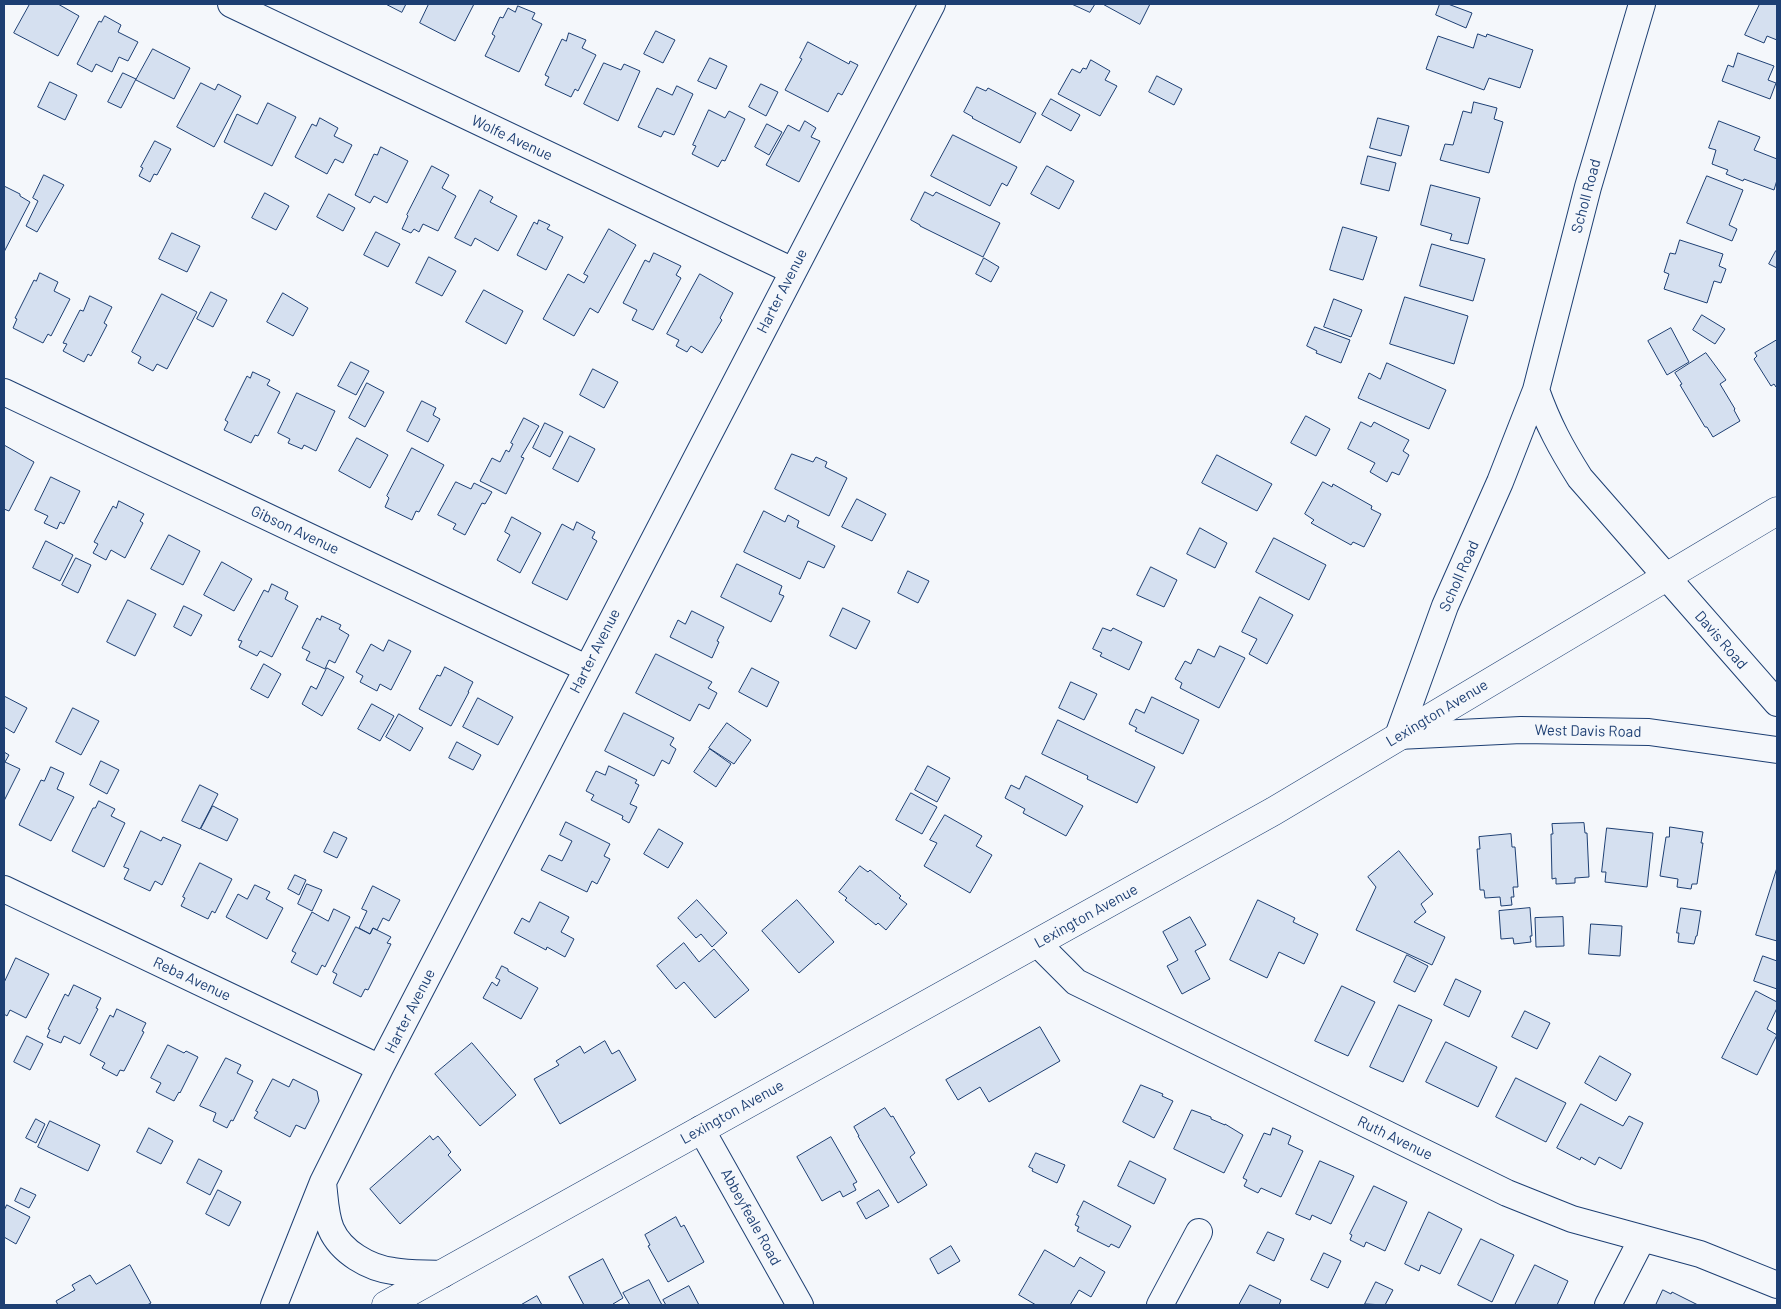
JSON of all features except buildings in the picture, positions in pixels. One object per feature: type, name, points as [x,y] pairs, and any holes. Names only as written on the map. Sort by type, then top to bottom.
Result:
[{"type":"main road","name":"Lexington Avenue","points":[[386,1305],[1274,811],[1665,576],[1777,511]]},
{"type":"street","name":"Wolfe Avenue","points":[[231,4],[792,271]]},
{"type":"street","name":"Harter Avenue","points":[[274,1305],[323,1182],[380,1068],[932,4]]},
{"type":"street","name":"Scholl Road","points":[[1398,736],[1445,606],[1500,482],[1536,390],[1588,187],[1642,4]]},
{"type":"street","points":[[1536,390],[1547,420],[1560,446],[1580,478],[1665,576]]},
{"type":"street","name":"Gibson Avenue","points":[[4,392],[586,668]]},
{"type":"street","name":"Davis Road","points":[[1665,576],[1777,703]]},
{"type":"street","name":"West Davis Road","points":[[1398,736],[1521,730],[1649,732],[1777,750]]},
{"type":"street","name":"Reba Avenue","points":[[4,889],[380,1068]]},
{"type":"street","name":"Ruth Avenue","points":[[1037,943],[1076,982],[1507,1193],[1572,1219],[1700,1254],[1777,1285]]},
{"type":"street","name":"Abbeyfeale Road","points":[[701,1129],[800,1305]]},
{"type":"street","points":[[323,1182],[326,1212],[331,1230],[353,1256],[391,1271],[443,1274]]},
{"type":"street","points":[[1160,1305],[1199,1232]]},
{"type":"street","points":[[1608,1305],[1642,1239]]}]
